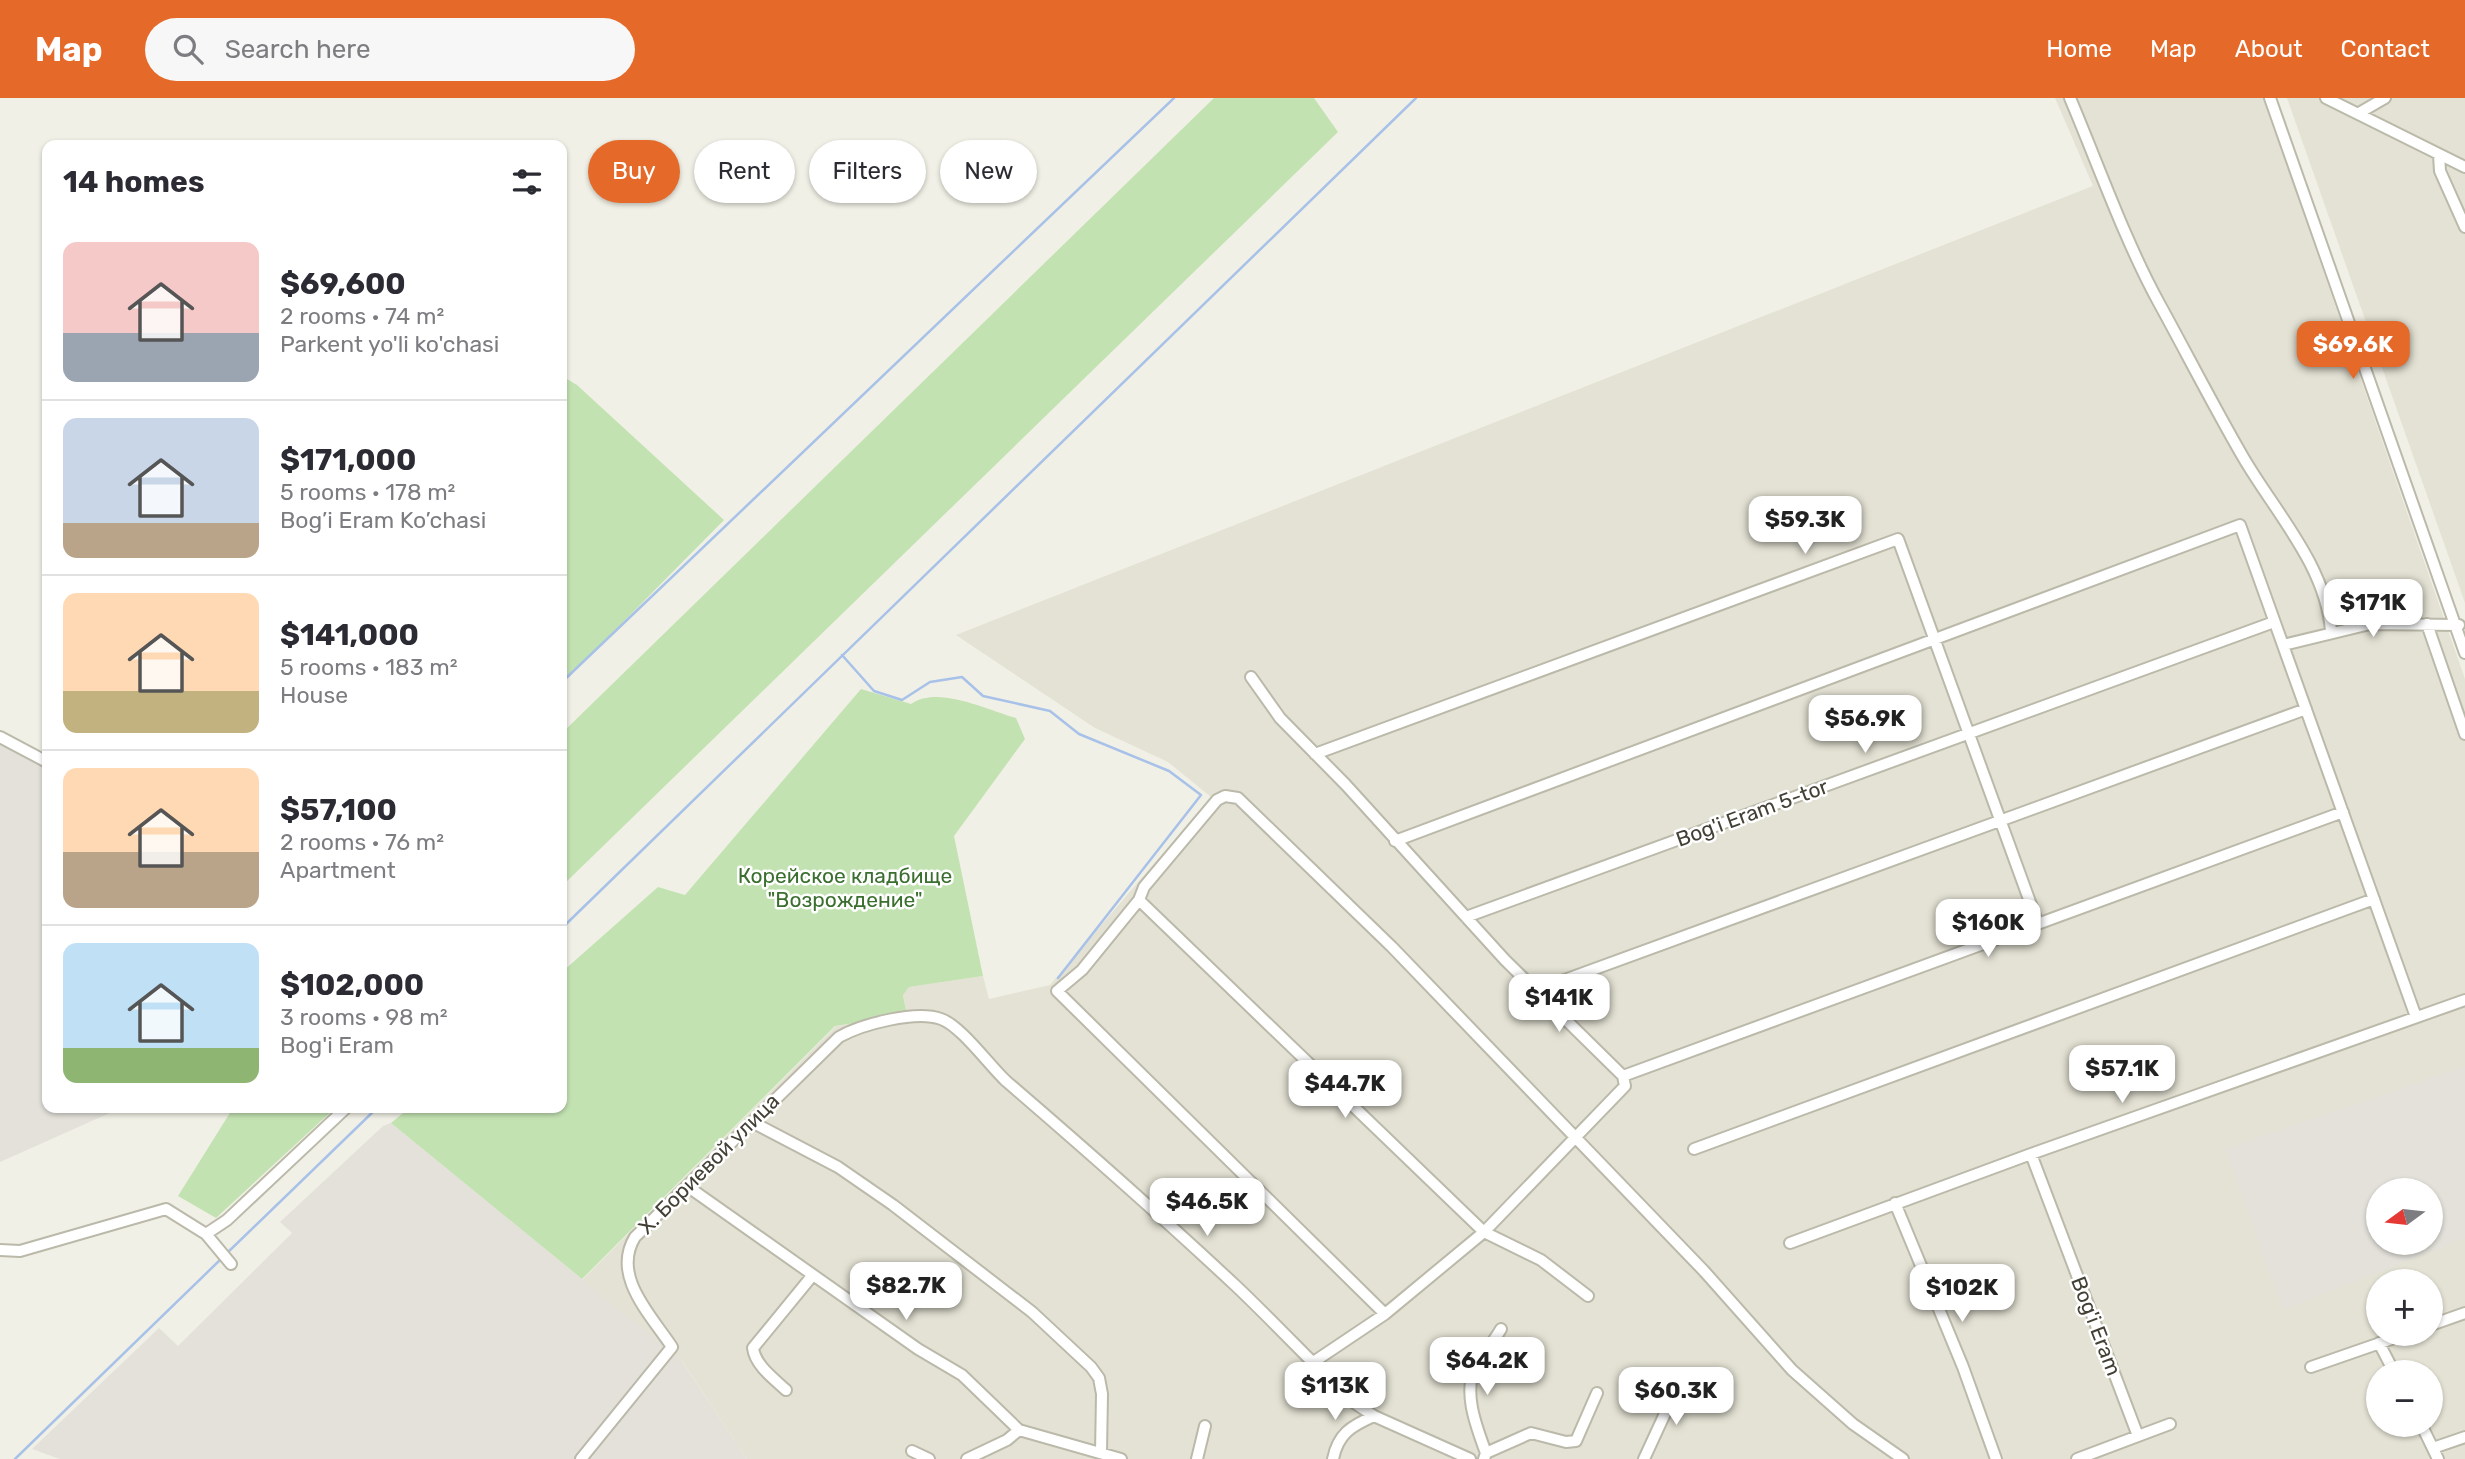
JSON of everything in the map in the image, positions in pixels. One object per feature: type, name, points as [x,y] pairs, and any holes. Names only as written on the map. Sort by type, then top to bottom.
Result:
[{"type":"street","points":[[2070,98],[2158,302],[2244,458],[2312,570],[2328,606],[2331,631]]},
{"type":"street","points":[[2326,98],[2465,167]]},
{"type":"street","points":[[2359,113],[2385,98]]},
{"type":"street","points":[[2277,99],[2461,628],[2465,653]]},
{"type":"street","points":[[2439,155],[2440,171],[2465,227]]},
{"type":"street","points":[[1395,841],[1934,637],[2240,525],[2416,1017]]},
{"type":"street","points":[[1315,754],[1898,539],[2038,924]]},
{"type":"street","name":"Bog'i Eram 5-tor","points":[[1466,917],[2274,622]]},
{"type":"street","points":[[2283,645],[2331,631],[2370,624],[2427,624],[2461,628]]},
{"type":"street","points":[[2427,624],[2465,734]]},
{"type":"street","points":[[1251,677],[1280,718],[1466,917],[1623,1076],[1625,1086],[1484,1232],[1385,1314],[1312,1363],[1353,1402],[1374,1416],[1470,1459]]},
{"type":"street","points":[[1537,990],[2306,709]]},
{"type":"street","points":[[0,737],[42,759]]},
{"type":"street","points":[[1385,1314],[1057,991],[1082,970],[1139,900],[1144,887],[1217,800],[1224,796],[1238,798],[1392,947],[1704,1271],[1792,1370],[1853,1424],[1903,1459]]},
{"type":"street","points":[[1623,1076],[2343,812]]},
{"type":"street","points":[[1139,900],[1484,1232],[1541,1260],[1588,1296]]},
{"type":"street","points":[[1694,1149],[2374,900]]},
{"type":"street","points":[[1790,1243],[2031,1154],[2465,1000]]},
{"type":"street","name":"Х. Бориевой улица","points":[[581,1459],[672,1347],[630,1279],[627,1250],[635,1237],[831,1044],[849,1031],[913,1017],[943,1019],[993,1069],[1126,1185],[1238,1289],[1312,1363]]},
{"type":"street","points":[[209,1238],[341,1113]]},
{"type":"street","points":[[752,1122],[838,1167],[893,1205],[1032,1312],[1091,1367],[1099,1378],[1102,1394],[1101,1453]]},
{"type":"street","name":"Bog'i Eram","points":[[2031,1154],[2138,1436]]},
{"type":"street","points":[[687,1186],[918,1349],[962,1375],[1019,1430],[1121,1459]]},
{"type":"street","points":[[1895,1203],[1963,1367],[1996,1459]]},
{"type":"street","points":[[0,1250],[20,1251],[166,1209],[209,1238],[231,1264]]},
{"type":"street","points":[[786,1390],[766,1372],[755,1357],[753,1348],[812,1276]]},
{"type":"street","points":[[2443,1321],[2465,1313]]},
{"type":"street","points":[[1501,1328],[1476,1366],[1471,1381],[1471,1402],[1485,1456],[1531,1433],[1566,1442],[1576,1441],[1597,1393]]},
{"type":"street","points":[[2311,1367],[2370,1346]]},
{"type":"street","points":[[1644,1459],[1680,1381]]},
{"type":"street","points":[[1333,1459],[1336,1442],[1357,1423],[1374,1416]]},
{"type":"street","points":[[2077,1459],[2170,1424]]},
{"type":"street","points":[[1197,1459],[1205,1426]]},
{"type":"street","points":[[967,1459],[1007,1440],[1019,1430]]},
{"type":"street","points":[[2428,1437],[2438,1459]]},
{"type":"street","points":[[2433,1448],[2465,1437]]},
{"type":"street","points":[[912,1451],[929,1459]]},
{"type":"shaded area","points":[[2055,98],[2263,98],[2465,679],[2465,1459],[747,1459],[682,1361],[581,1281],[836,1026],[907,1015],[903,994],[909,987],[983,976],[989,999],[1050,985],[1211,797],[1168,762],[1095,728],[956,635],[2093,186]]},
{"type":"shaded area","points":[[2287,98],[2465,98],[2465,603]]},
{"type":"shaded area","points":[[0,735],[42,752],[42,1113],[110,1113],[0,1162]]},
{"type":"shaded area","points":[[2465,1066],[2465,1238],[2443,1247],[2443,1178],[2366,1178],[2366,1255],[2422,1255],[2387,1269],[2366,1269],[2366,1277],[2283,1310],[2225,1149]]},
{"type":"shaded area","points":[[391,1123],[681,1360],[747,1459],[60,1459],[32,1449],[159,1328],[178,1346],[292,1233],[280,1222],[383,1126]]},
{"type":"green space","points":[[1214,98],[1314,98],[1338,132],[567,881],[567,728]]},
{"type":"green space","points":[[567,379],[577,385],[724,520],[567,679]]},
{"type":"green space","name":"Корейское кладбище \"Возрождение\"","points":[[861,689],[911,704],[922,699],[948,698],[1016,718],[1025,739],[954,836],[983,976],[909,987],[903,995],[907,1015],[835,1026],[582,1279],[391,1123],[403,1113],[567,1113],[567,968],[658,887],[685,895]]},
{"type":"green space","points":[[230,1113],[330,1113],[216,1218],[178,1196]]},
{"type":"waterway","points":[[567,677],[1174,98]]},
{"type":"waterway","points":[[567,923],[1416,98]]},
{"type":"waterway","points":[[842,655],[874,691],[902,700],[930,682],[962,677],[983,696],[1050,711],[1079,734],[1169,771],[1201,795],[1058,978]]},
{"type":"waterway","points":[[226,1254],[372,1113]]},
{"type":"waterway","points":[[15,1459],[221,1259]]}]
